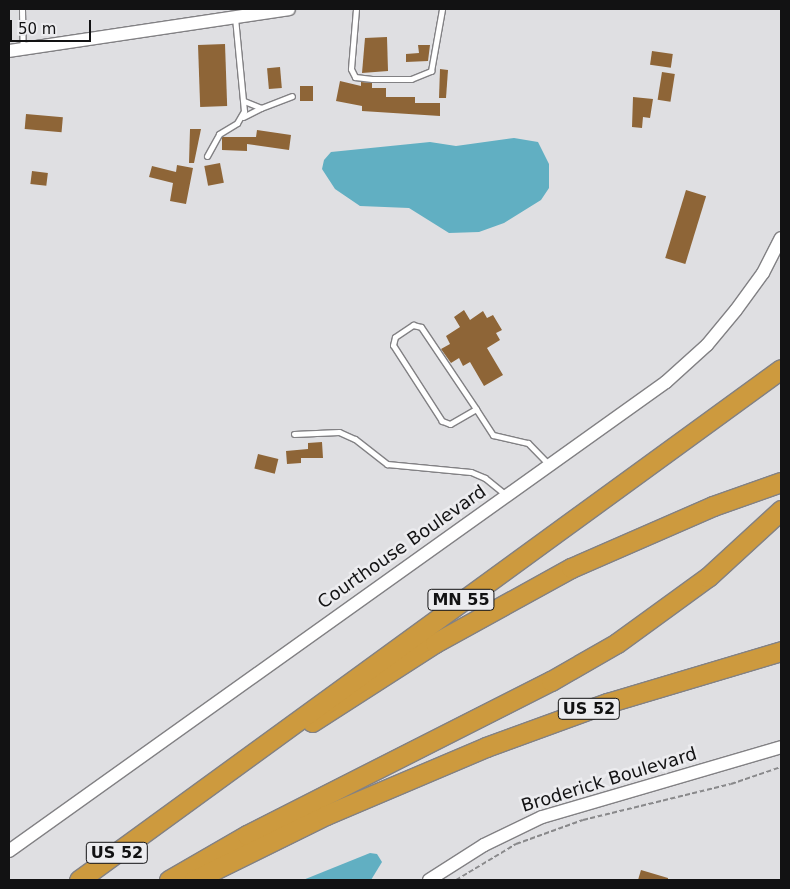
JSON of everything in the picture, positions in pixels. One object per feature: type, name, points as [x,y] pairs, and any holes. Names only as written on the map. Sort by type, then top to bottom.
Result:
[{"type":"highway","name":"MN 55","points":[[154,825],[781,369]]},
{"type":"highway","name":"US 52","points":[[79,880],[154,825],[435,644],[529,590],[615,547],[713,506],[781,482]]},
{"type":"highway","points":[[169,880],[280,818],[574,669],[660,614],[735,554],[781,510]]},
{"type":"highway","name":"US 52","points":[[194,880],[326,815],[486,747],[607,703],[781,651]]},
{"type":"street","points":[[9,51],[289,9]]},
{"type":"street","name":"Courthouse Boulevard","points":[[9,851],[666,382],[696,356],[750,292],[781,238]]},
{"type":"street","name":"Broderick Boulevard","points":[[429,880],[484,845],[542,817],[781,746]]},
{"type":"lane","points":[[22,9],[23,49]]},
{"type":"lane","points":[[356,9],[351,69],[355,76],[372,80],[411,79],[432,71],[442,9]]},
{"type":"lane","points":[[235,17],[244,101],[243,118]]},
{"type":"lane","points":[[207,156],[219,134],[261,108],[292,96]]},
{"type":"lane","points":[[244,101],[261,108]]},
{"type":"lane","points":[[476,409],[450,424],[442,421],[393,345],[395,336],[413,325],[421,327],[476,409],[493,435],[528,444],[548,465]]},
{"type":"lane","points":[[294,434],[339,432],[355,438],[387,464],[471,472],[485,478],[506,495]]},
{"type":"path","points":[[456,880],[516,844],[574,823],[731,784],[781,767]]},
{"type":"water","points":[[514,138],[538,142],[549,164],[549,188],[541,200],[504,223],[479,232],[449,233],[409,208],[360,206],[335,189],[322,169],[324,160],[331,152],[430,142],[456,146]]},
{"type":"water","points":[[370,853],[377,854],[382,862],[371,880],[303,880]]},
{"type":"building","points":[[387,37],[388,71],[362,73],[365,38]]},
{"type":"building","points":[[225,44],[227,106],[200,107],[198,45]]},
{"type":"building","points":[[418,45],[430,45],[428,61],[406,62],[406,54],[419,53]]},
{"type":"building","points":[[652,51],[673,54],[671,68],[650,65]]},
{"type":"building","points":[[280,67],[282,88],[269,89],[267,68]]},
{"type":"building","points":[[440,69],[448,70],[446,98],[439,98]]},
{"type":"building","points":[[662,72],[675,74],[670,102],[658,100]]},
{"type":"building","points":[[340,81],[361,86],[361,82],[372,83],[372,88],[386,88],[386,97],[415,97],[415,103],[440,103],[440,116],[362,111],[362,106],[336,101]]},
{"type":"building","points":[[300,86],[313,86],[313,101],[300,101]]},
{"type":"building","points":[[633,97],[653,99],[650,118],[643,117],[642,128],[632,127]]},
{"type":"building","points":[[26,114],[63,117],[62,132],[25,129]]},
{"type":"building","points":[[190,129],[201,129],[194,163],[189,163]]},
{"type":"building","points":[[257,130],[291,135],[289,150],[247,144],[247,151],[222,150],[222,137],[256,137]]},
{"type":"building","points":[[220,163],[224,183],[208,186],[204,166]]},
{"type":"building","points":[[177,165],[193,168],[186,204],[170,201],[173,183],[149,177],[152,166],[176,172]]},
{"type":"building","points":[[32,171],[48,173],[46,186],[30,184]]},
{"type":"building","points":[[686,190],[706,196],[685,264],[665,258]]},
{"type":"building","points":[[464,310],[470,320],[483,311],[487,318],[493,315],[502,330],[496,333],[500,340],[487,348],[503,375],[484,386],[470,362],[463,366],[459,358],[451,363],[441,349],[450,344],[446,336],[460,327],[454,317]]},
{"type":"building","points":[[322,442],[323,458],[301,458],[301,463],[287,464],[286,451],[308,449],[308,443]]},
{"type":"building","points":[[258,454],[278,459],[275,474],[254,469]]},
{"type":"building","points":[[641,870],[668,878],[668,880],[638,880]]}]
